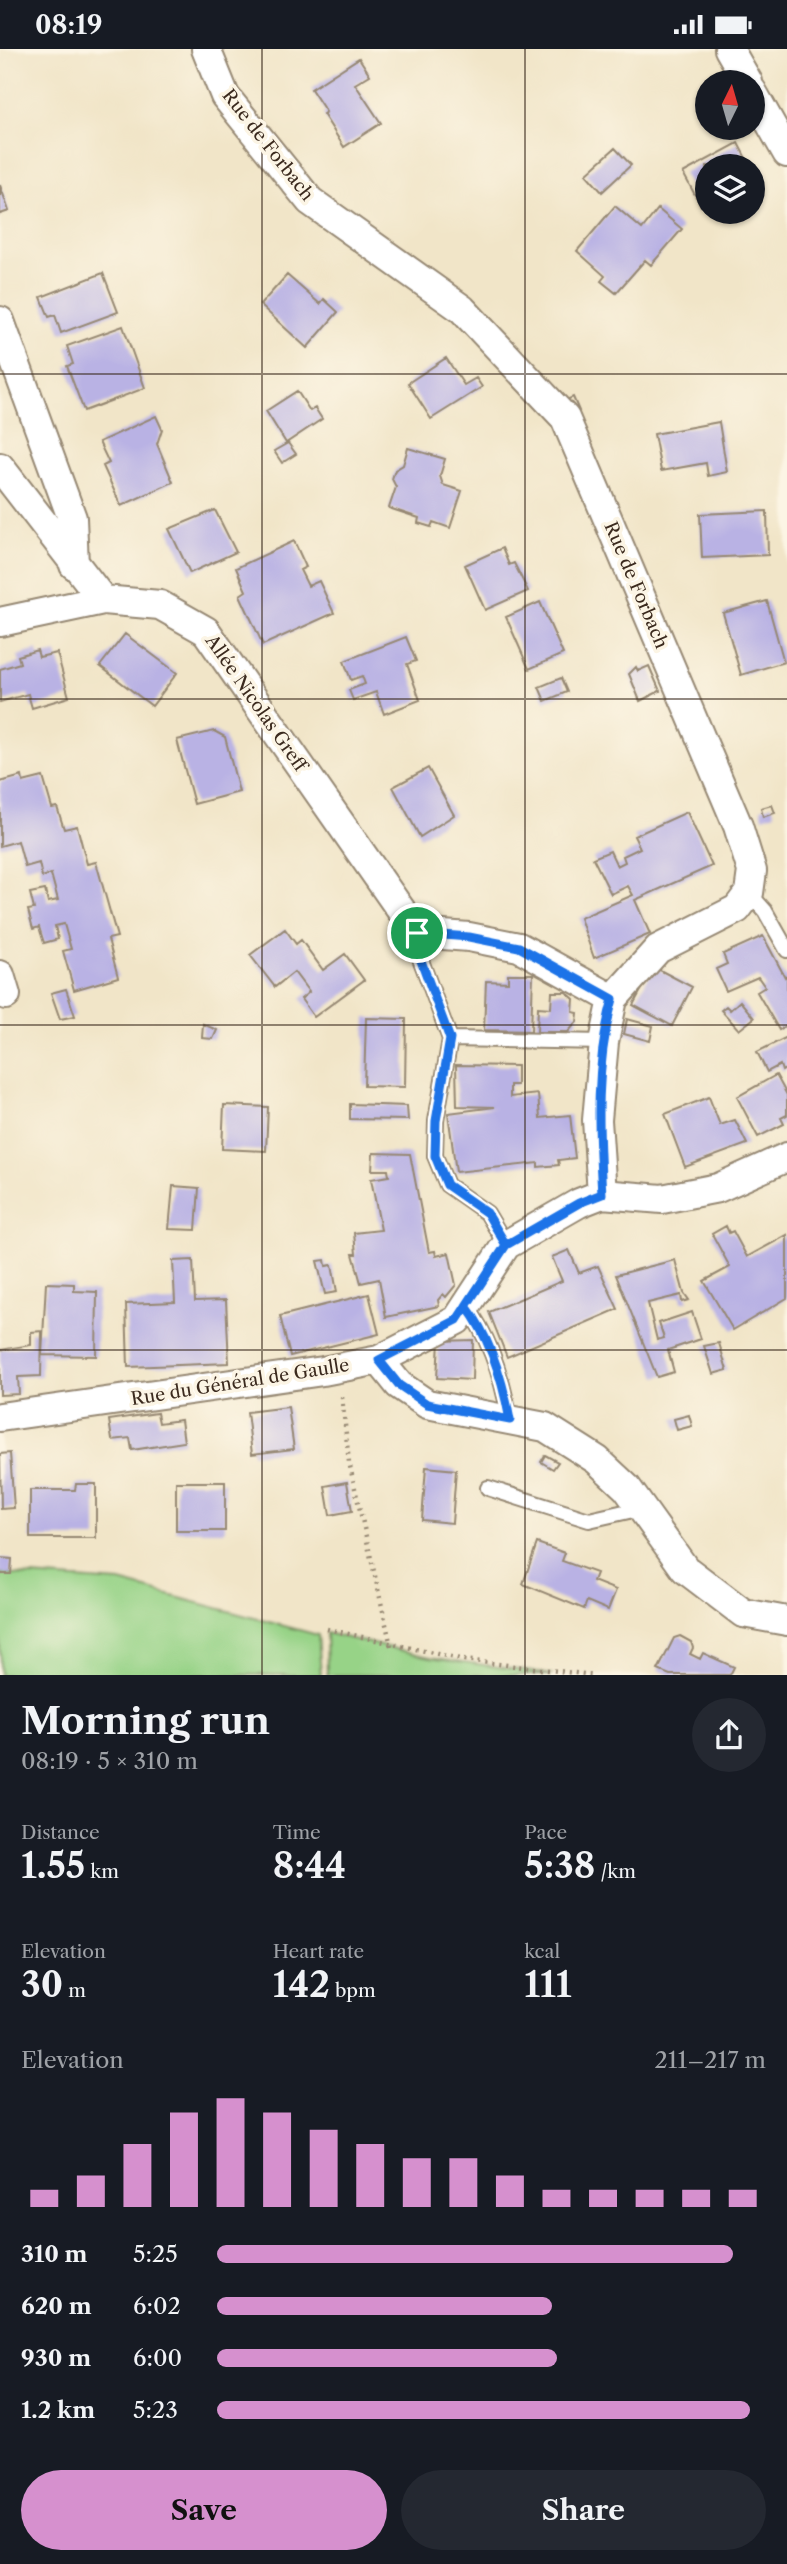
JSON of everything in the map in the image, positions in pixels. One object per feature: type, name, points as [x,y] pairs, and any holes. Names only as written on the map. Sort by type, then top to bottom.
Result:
[{"type":"street","name":"Rue de Forbach","points":[[206,49],[225,96],[310,201],[461,309],[565,418],[738,826],[752,871],[749,893]]},
{"type":"street","points":[[729,49],[741,70]]},
{"type":"street","points":[[765,114],[787,153]]},
{"type":"street","points":[[0,321],[72,518],[74,565]]},
{"type":"street","points":[[0,467],[103,600]]},
{"type":"street","name":"Allée Nicolas Greff","points":[[0,622],[103,600],[160,605],[206,631],[417,933]]},
{"type":"street","points":[[602,1194],[597,1120],[604,1041],[613,999],[658,949],[737,909],[749,893]]},
{"type":"street","points":[[417,933],[469,937],[519,947],[613,999]]},
{"type":"street","name":"Rue du Général de Gaulle","points":[[0,1417],[323,1371],[379,1360],[457,1320],[506,1245],[579,1203],[602,1194],[662,1199],[718,1188],[787,1157]]},
{"type":"street","points":[[379,1360],[399,1385],[427,1404],[545,1427],[597,1460],[627,1488],[685,1569],[743,1613],[787,1621]]},
{"type":"lane","points":[[749,893],[765,911],[787,950]]},
{"type":"lane","points":[[417,933],[420,958],[450,1039],[436,1121],[435,1156],[447,1185],[487,1213],[506,1245]]},
{"type":"lane","points":[[450,1039],[604,1041]]},
{"type":"lane","points":[[466,1306],[475,1318],[505,1391],[510,1420]]},
{"type":"lane","points":[[488,1488],[589,1520],[642,1508]]},
{"type":"path","points":[[342,1398],[349,1462],[391,1646]]},
{"type":"path","points":[[327,1629],[391,1646],[464,1660],[592,1675]]},
{"type":"green space","points":[[0,1574],[120,1582],[318,1635],[321,1675],[0,1675]]},
{"type":"green space","points":[[326,1633],[430,1657],[553,1675],[327,1675]]},
{"type":"building","points":[[359,58],[370,75],[355,84],[381,123],[344,147],[311,89]]},
{"type":"building","points":[[738,143],[744,154],[718,154]]},
{"type":"building","points":[[615,148],[631,165],[602,192],[586,174]]},
{"type":"building","points":[[695,166],[695,195],[683,173]]},
{"type":"building","points":[[0,185],[9,211],[0,214]]},
{"type":"building","points":[[615,206],[642,229],[658,209],[682,229],[651,265],[645,260],[616,293],[601,281],[605,276],[577,251]]},
{"type":"building","points":[[103,273],[118,312],[61,333],[55,315],[49,317],[41,297]]},
{"type":"building","points":[[287,275],[320,304],[324,299],[338,312],[307,348],[260,305]]},
{"type":"building","points":[[123,326],[145,388],[84,411],[67,366],[73,364],[67,346]]},
{"type":"building","points":[[446,358],[464,385],[476,378],[482,387],[431,419],[408,383]]},
{"type":"building","points":[[297,391],[310,411],[315,408],[322,419],[286,443],[266,411]]},
{"type":"building","points":[[573,397],[579,411],[569,415],[562,402]]},
{"type":"building","points":[[156,416],[162,429],[157,444],[173,482],[121,506],[103,466],[109,463],[99,442]]},
{"type":"building","points":[[719,422],[727,472],[708,476],[706,463],[661,471],[654,434]]},
{"type":"building","points":[[288,443],[296,454],[282,463],[274,451]]},
{"type":"building","points":[[408,448],[445,459],[440,476],[443,485],[462,491],[450,528],[433,522],[431,527],[418,523],[419,518],[389,508],[396,487],[392,479],[395,470],[403,465]]},
{"type":"building","points":[[215,510],[236,552],[190,573],[169,529]]},
{"type":"building","points":[[767,511],[768,555],[702,558],[700,514]]},
{"type":"building","points":[[294,541],[306,567],[300,570],[308,586],[319,581],[334,613],[263,645],[240,595],[246,591],[236,568]]},
{"type":"building","points":[[502,548],[509,565],[514,563],[528,591],[485,610],[465,565]]},
{"type":"building","points":[[767,601],[784,662],[741,675],[723,613]]},
{"type":"building","points":[[540,602],[563,654],[529,669],[506,617]]},
{"type":"building","points":[[125,634],[177,673],[152,706],[100,666]]},
{"type":"building","points":[[406,637],[416,661],[407,664],[420,700],[384,714],[376,692],[353,700],[349,690],[365,684],[362,676],[351,680],[344,661]]},
{"type":"building","points":[[37,650],[39,657],[57,653],[69,697],[32,708],[28,694],[0,702],[0,669],[20,663],[18,656]]},
{"type":"building","points":[[649,666],[660,691],[640,701],[629,674],[636,667],[638,671]]},
{"type":"building","points":[[561,678],[567,692],[545,701],[539,687]]},
{"type":"building","points":[[214,731],[225,737],[239,792],[194,804],[177,740]]},
{"type":"building","points":[[428,768],[454,815],[420,837],[393,787]]},
{"type":"building","points":[[22,776],[23,782],[43,777],[52,808],[57,807],[64,829],[77,826],[87,864],[96,862],[117,937],[108,939],[118,977],[74,990],[63,951],[71,949],[64,924],[55,926],[58,939],[44,943],[39,927],[33,929],[28,910],[34,909],[30,893],[45,890],[48,902],[58,900],[51,874],[42,877],[39,863],[25,867],[18,841],[0,846],[0,782]]},
{"type":"building","points":[[772,805],[775,813],[763,817],[761,808]]},
{"type":"building","points":[[687,812],[712,866],[635,900],[650,934],[594,958],[580,918],[633,895],[628,886],[611,894],[593,858],[610,851],[617,866],[625,862],[623,856],[640,848],[634,836]]},
{"type":"building","points":[[285,929],[296,944],[301,940],[323,970],[345,954],[364,980],[314,1017],[301,999],[309,992],[294,972],[275,987],[250,955]]},
{"type":"building","points":[[763,936],[785,977],[787,975],[787,1025],[779,1030],[757,992],[765,987],[758,977],[726,991],[716,969],[727,964],[723,954]]},
{"type":"building","points":[[654,967],[692,987],[672,1026],[633,1005]]},
{"type":"building","points":[[508,974],[533,974],[531,1031],[484,1030],[486,981],[508,982]]},
{"type":"building","points":[[66,989],[75,1016],[60,1019],[51,993]]},
{"type":"building","points":[[552,992],[566,992],[574,999],[573,1012],[578,1013],[577,1022],[568,1032],[537,1032],[538,1007],[551,1008]]},
{"type":"building","points":[[740,1001],[754,1018],[739,1030],[721,1010],[726,1006],[730,1010]]},
{"type":"building","points":[[366,1018],[406,1019],[405,1087],[364,1086]]},
{"type":"building","points":[[627,1019],[653,1026],[650,1041],[624,1034]]},
{"type":"building","points":[[203,1024],[217,1030],[213,1039],[202,1038]]},
{"type":"building","points":[[787,1037],[787,1068],[782,1071],[780,1065],[767,1072],[757,1052]]},
{"type":"building","points":[[456,1065],[517,1066],[517,1085],[510,1085],[510,1097],[538,1094],[540,1118],[570,1115],[575,1158],[558,1160],[559,1165],[538,1167],[538,1163],[456,1172],[448,1113],[495,1107],[457,1106]]},
{"type":"building","points":[[776,1075],[787,1095],[787,1115],[781,1118],[784,1124],[758,1137],[737,1097]]},
{"type":"building","points":[[709,1097],[720,1125],[735,1120],[747,1144],[685,1167],[665,1114]]},
{"type":"building","points":[[350,1104],[407,1106],[408,1120],[350,1119]]},
{"type":"building","points":[[224,1105],[268,1107],[266,1151],[222,1149]]},
{"type":"building","points":[[373,1153],[410,1154],[429,1252],[435,1251],[436,1256],[449,1253],[456,1285],[446,1297],[443,1294],[438,1300],[439,1306],[386,1317],[379,1279],[361,1283],[353,1254],[356,1254],[354,1233],[381,1230],[371,1179],[389,1176],[388,1170],[372,1170]]},
{"type":"building","points":[[173,1186],[199,1188],[196,1230],[169,1229]]},
{"type":"building","points":[[726,1226],[729,1233],[733,1231],[747,1257],[787,1235],[787,1298],[733,1330],[704,1281],[730,1267],[712,1234]]},
{"type":"building","points":[[569,1250],[579,1273],[598,1266],[618,1309],[507,1357],[489,1312],[562,1281],[552,1257]]},
{"type":"building","points":[[193,1260],[195,1301],[226,1300],[229,1363],[128,1367],[126,1304],[175,1302],[173,1261]]},
{"type":"building","points":[[325,1260],[326,1266],[332,1265],[337,1292],[325,1294],[317,1261]]},
{"type":"building","points":[[675,1260],[684,1293],[689,1300],[682,1302],[681,1295],[648,1303],[657,1340],[664,1338],[659,1323],[692,1312],[701,1339],[668,1350],[674,1372],[657,1377],[616,1275]]},
{"type":"building","points":[[46,1283],[74,1284],[74,1291],[97,1292],[96,1356],[42,1355]]},
{"type":"building","points":[[369,1294],[379,1334],[290,1356],[280,1316]]},
{"type":"building","points":[[42,1331],[41,1376],[18,1377],[19,1394],[0,1395],[0,1350],[31,1345],[31,1332]]},
{"type":"building","points":[[473,1340],[472,1380],[437,1378],[439,1341]]},
{"type":"building","points":[[719,1343],[727,1370],[713,1374],[704,1346]]},
{"type":"building","points":[[288,1407],[294,1449],[252,1454],[247,1412]]},
{"type":"building","points":[[157,1413],[159,1423],[181,1420],[184,1442],[132,1450],[130,1438],[112,1440],[109,1420]]},
{"type":"building","points":[[689,1415],[692,1426],[677,1430],[674,1419]]},
{"type":"building","points":[[10,1453],[14,1508],[1,1509],[0,1454]]},
{"type":"building","points":[[545,1455],[558,1462],[553,1469],[541,1462]]},
{"type":"building","points":[[426,1467],[456,1470],[452,1523],[422,1520]]},
{"type":"building","points":[[176,1482],[225,1482],[225,1531],[176,1531]]},
{"type":"building","points":[[347,1482],[352,1511],[330,1515],[325,1486]]},
{"type":"building","points":[[76,1484],[96,1484],[96,1538],[30,1538],[30,1490],[75,1490]]},
{"type":"building","points":[[537,1543],[565,1553],[562,1561],[596,1573],[593,1581],[616,1590],[608,1610],[587,1601],[584,1609],[523,1584]]},
{"type":"building","points":[[0,1558],[12,1559],[11,1574],[0,1574]]},
{"type":"building","points":[[680,1636],[691,1642],[693,1648],[690,1654],[700,1659],[703,1653],[734,1667],[730,1675],[670,1675],[658,1670],[674,1638]]},
{"type":"route","points":[[417,933],[420,958],[450,1039],[436,1121],[435,1156],[447,1185],[487,1213],[506,1245],[466,1306],[457,1320],[379,1360],[399,1385],[427,1404],[510,1420],[505,1391],[475,1318],[466,1306],[506,1245],[579,1203],[602,1194],[597,1120],[604,1041],[613,999],[519,947],[469,937],[417,933]]}]
